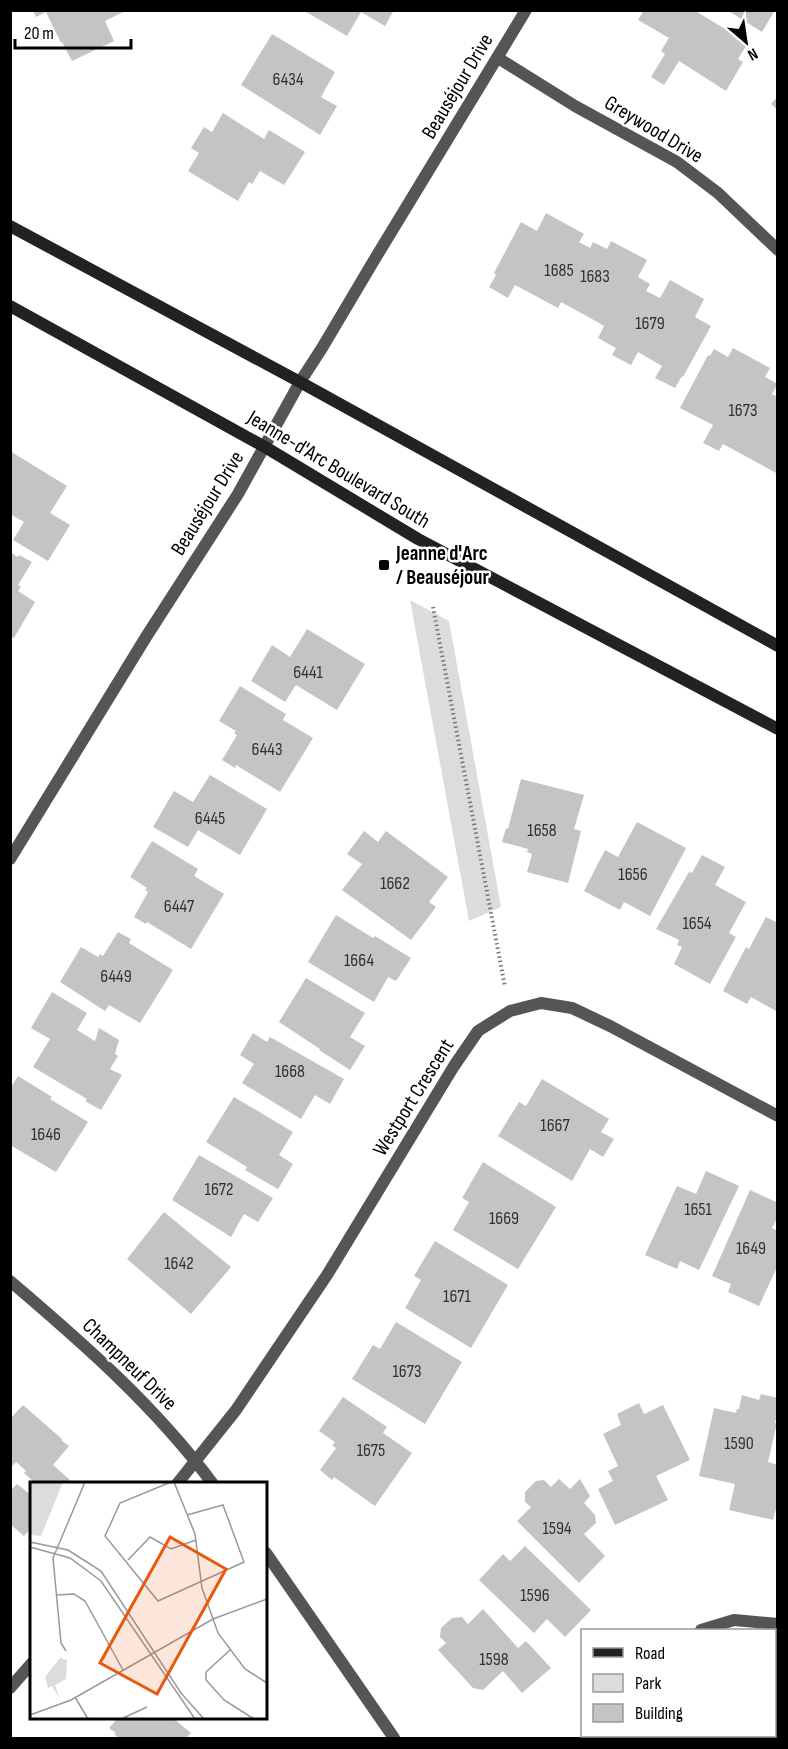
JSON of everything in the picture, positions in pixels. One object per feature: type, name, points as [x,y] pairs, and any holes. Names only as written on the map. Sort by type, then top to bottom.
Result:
[{"type":"main road","points":[[10,226],[300,382],[777,646]]},
{"type":"main road","name":"Jeanne-d'Arc Boulevard South","points":[[10,306],[265,447],[418,539],[777,729]]},
{"type":"street","name":"Beauséjour Drive","points":[[10,860],[146,637],[238,494],[300,382],[526,10]]},
{"type":"street","name":"Greywood Drive","points":[[498,58],[575,106],[677,162],[718,193],[777,250]]},
{"type":"street","name":"Westport Crescent","points":[[179,1482],[236,1410],[327,1275],[478,1030],[510,1011],[541,1003],[572,1008],[777,1116]]},
{"type":"street","name":"Champneuf Drive","points":[[10,1281],[79,1339],[138,1396],[196,1460],[212,1482]]},
{"type":"street","points":[[267,1554],[394,1738]]},
{"type":"street","points":[[703,1629],[734,1620],[777,1624]]},
{"type":"street","points":[[10,1688],[30,1666]]},
{"type":"path","points":[[433,607],[510,1011]]},
{"type":"green space","points":[[410,600],[449,621],[501,907],[469,921]]},
{"type":"building","points":[[33,10],[127,10],[105,21],[114,41],[72,61],[46,12],[36,17]]},
{"type":"building","points":[[303,10],[394,10],[385,26],[361,12],[347,36]]},
{"type":"building","points":[[644,10],[694,10],[748,43],[738,59],[743,62],[726,91],[679,61],[664,85],[651,77],[665,54],[661,51],[669,38],[638,20]]},
{"type":"building","points":[[727,10],[775,10],[762,32]]},
{"type":"building","points":[[272,34],[335,72],[321,97],[337,106],[320,135],[241,85]]},
{"type":"building","points":[[778,96],[778,110],[771,104]]},
{"type":"building","points":[[223,113],[264,139],[269,130],[305,152],[284,185],[260,171],[252,184],[249,182],[238,201],[188,171],[199,153],[191,148],[204,127],[212,132]]},
{"type":"building","points":[[546,213],[584,234],[579,242],[590,248],[593,242],[607,249],[611,241],[647,260],[638,277],[650,284],[646,291],[660,298],[670,280],[704,299],[695,317],[711,326],[675,388],[655,378],[662,366],[638,352],[631,365],[612,355],[616,348],[598,338],[604,326],[561,302],[558,308],[515,285],[508,298],[489,287],[521,222],[537,231]]},
{"type":"building","points":[[733,348],[770,368],[765,377],[778,384],[772,394],[778,397],[778,474],[723,444],[719,451],[703,443],[713,425],[680,408],[708,355],[710,356],[714,349],[728,357]]},
{"type":"building","points":[[10,451],[67,486],[50,513],[70,525],[48,561],[13,540],[24,522],[10,514]]},
{"type":"building","points":[[10,552],[32,562],[18,585],[21,587],[18,591],[35,602],[14,638],[10,636]]},
{"type":"building","points":[[307,629],[365,664],[337,710],[296,685],[285,702],[251,681],[272,645],[290,657]]},
{"type":"building","points":[[240,686],[286,714],[283,720],[313,738],[280,792],[236,765],[235,768],[222,760],[237,735],[234,733],[236,731],[219,721]]},
{"type":"building","points":[[210,775],[267,809],[240,855],[198,830],[188,847],[153,827],[174,791],[193,802]]},
{"type":"building","points":[[521,779],[584,795],[574,829],[581,831],[568,883],[527,872],[532,854],[527,852],[528,849],[502,842],[506,828],[508,829]]},
{"type":"building","points":[[637,822],[686,848],[650,916],[624,902],[620,910],[584,891],[605,850],[618,857]]},
{"type":"building","points":[[364,831],[378,842],[386,831],[448,877],[429,902],[436,907],[411,940],[342,890],[362,864],[347,854]]},
{"type":"building","points":[[152,841],[198,869],[194,876],[224,894],[191,949],[147,922],[146,924],[134,917],[148,892],[145,890],[147,888],[130,877]]},
{"type":"building","points":[[702,855],[725,867],[715,885],[746,902],[729,933],[736,937],[710,984],[674,964],[682,947],[677,945],[679,940],[656,929],[689,872],[692,873]]},
{"type":"building","points":[[336,915],[411,958],[396,981],[388,977],[374,1002],[308,962]]},
{"type":"building","points":[[766,917],[778,923],[776,1011],[751,997],[747,1004],[723,991],[746,947],[749,949]]},
{"type":"building","points":[[118,932],[131,939],[129,943],[173,970],[140,1023],[109,1005],[105,1011],[60,982],[81,947],[98,957],[100,954],[103,956]]},
{"type":"building","points":[[306,978],[365,1013],[350,1037],[365,1046],[350,1070],[279,1022]]},
{"type":"building","points":[[52,992],[87,1013],[77,1030],[95,1041],[99,1028],[119,1040],[115,1054],[118,1056],[110,1069],[122,1075],[101,1110],[85,1101],[87,1099],[33,1067],[50,1039],[31,1028]]},
{"type":"building","points":[[253,1033],[267,1042],[270,1037],[344,1079],[330,1104],[315,1095],[301,1119],[242,1083],[254,1064],[240,1055]]},
{"type":"building","points":[[18,1076],[88,1122],[56,1172],[10,1145],[10,1089]]},
{"type":"building","points":[[542,1079],[609,1119],[601,1132],[614,1139],[603,1157],[590,1149],[572,1181],[498,1136],[519,1102],[526,1106]]},
{"type":"building","points":[[234,1097],[293,1132],[279,1155],[293,1164],[278,1189],[245,1170],[247,1167],[206,1142]]},
{"type":"building","points":[[199,1155],[273,1198],[258,1222],[244,1214],[231,1237],[172,1200]]},
{"type":"building","points":[[483,1162],[556,1207],[518,1269],[453,1230],[469,1202],[462,1198]]},
{"type":"building","points":[[706,1171],[739,1186],[699,1270],[680,1261],[677,1269],[645,1255],[677,1186],[696,1194]]},
{"type":"building","points":[[750,1190],[778,1203],[778,1217],[772,1228],[778,1231],[778,1265],[759,1306],[728,1292],[731,1284],[712,1276]]},
{"type":"building","points":[[164,1212],[231,1267],[191,1314],[127,1259]]},
{"type":"building","points":[[435,1241],[508,1285],[471,1348],[405,1308],[421,1280],[414,1276]]},
{"type":"building","points":[[396,1322],[462,1362],[425,1424],[352,1379],[373,1345],[380,1349]]},
{"type":"building","points":[[761,1394],[778,1398],[775,1423],[777,1423],[768,1462],[778,1465],[778,1501],[773,1520],[729,1510],[735,1484],[699,1476],[714,1408],[736,1413],[742,1395],[759,1400]]},
{"type":"building","points":[[343,1397],[387,1427],[383,1433],[412,1453],[375,1506],[334,1477],[332,1480],[320,1470],[336,1448],[332,1445],[335,1442],[319,1431]]},
{"type":"building","points":[[639,1403],[644,1414],[663,1405],[690,1460],[656,1476],[668,1500],[615,1525],[598,1489],[613,1481],[608,1471],[618,1466],[603,1434],[621,1425],[617,1414]]},
{"type":"building","points":[[23,1405],[69,1446],[53,1465],[70,1480],[68,1482],[34,1482],[16,1462],[10,1468],[10,1419]]},
{"type":"building","points":[[559,1479],[570,1489],[580,1479],[590,1496],[584,1503],[595,1515],[596,1523],[584,1534],[605,1556],[579,1583],[517,1521],[531,1507],[525,1502],[525,1492],[536,1481],[544,1480],[551,1487]]},
{"type":"building","points":[[17,1484],[30,1494],[30,1529],[24,1536],[10,1524],[10,1491]]},
{"type":"building","points":[[525,1546],[591,1610],[565,1637],[547,1619],[534,1633],[479,1580],[503,1554],[510,1561]]},
{"type":"building","points":[[483,1609],[518,1648],[526,1641],[551,1668],[522,1693],[503,1671],[483,1690],[473,1688],[438,1650],[446,1643],[440,1637],[441,1628],[452,1618],[462,1617],[468,1624]]},
{"type":"building","points":[[778,1704],[778,1738],[699,1738],[776,1737],[776,1706]]},
{"type":"building","points":[[117,1719],[174,1719],[191,1733],[186,1738],[119,1738],[109,1728]]},
{"type":"place","name":"Jeanne d'Arc / Beauséjour","points":[[384,565]]}]
